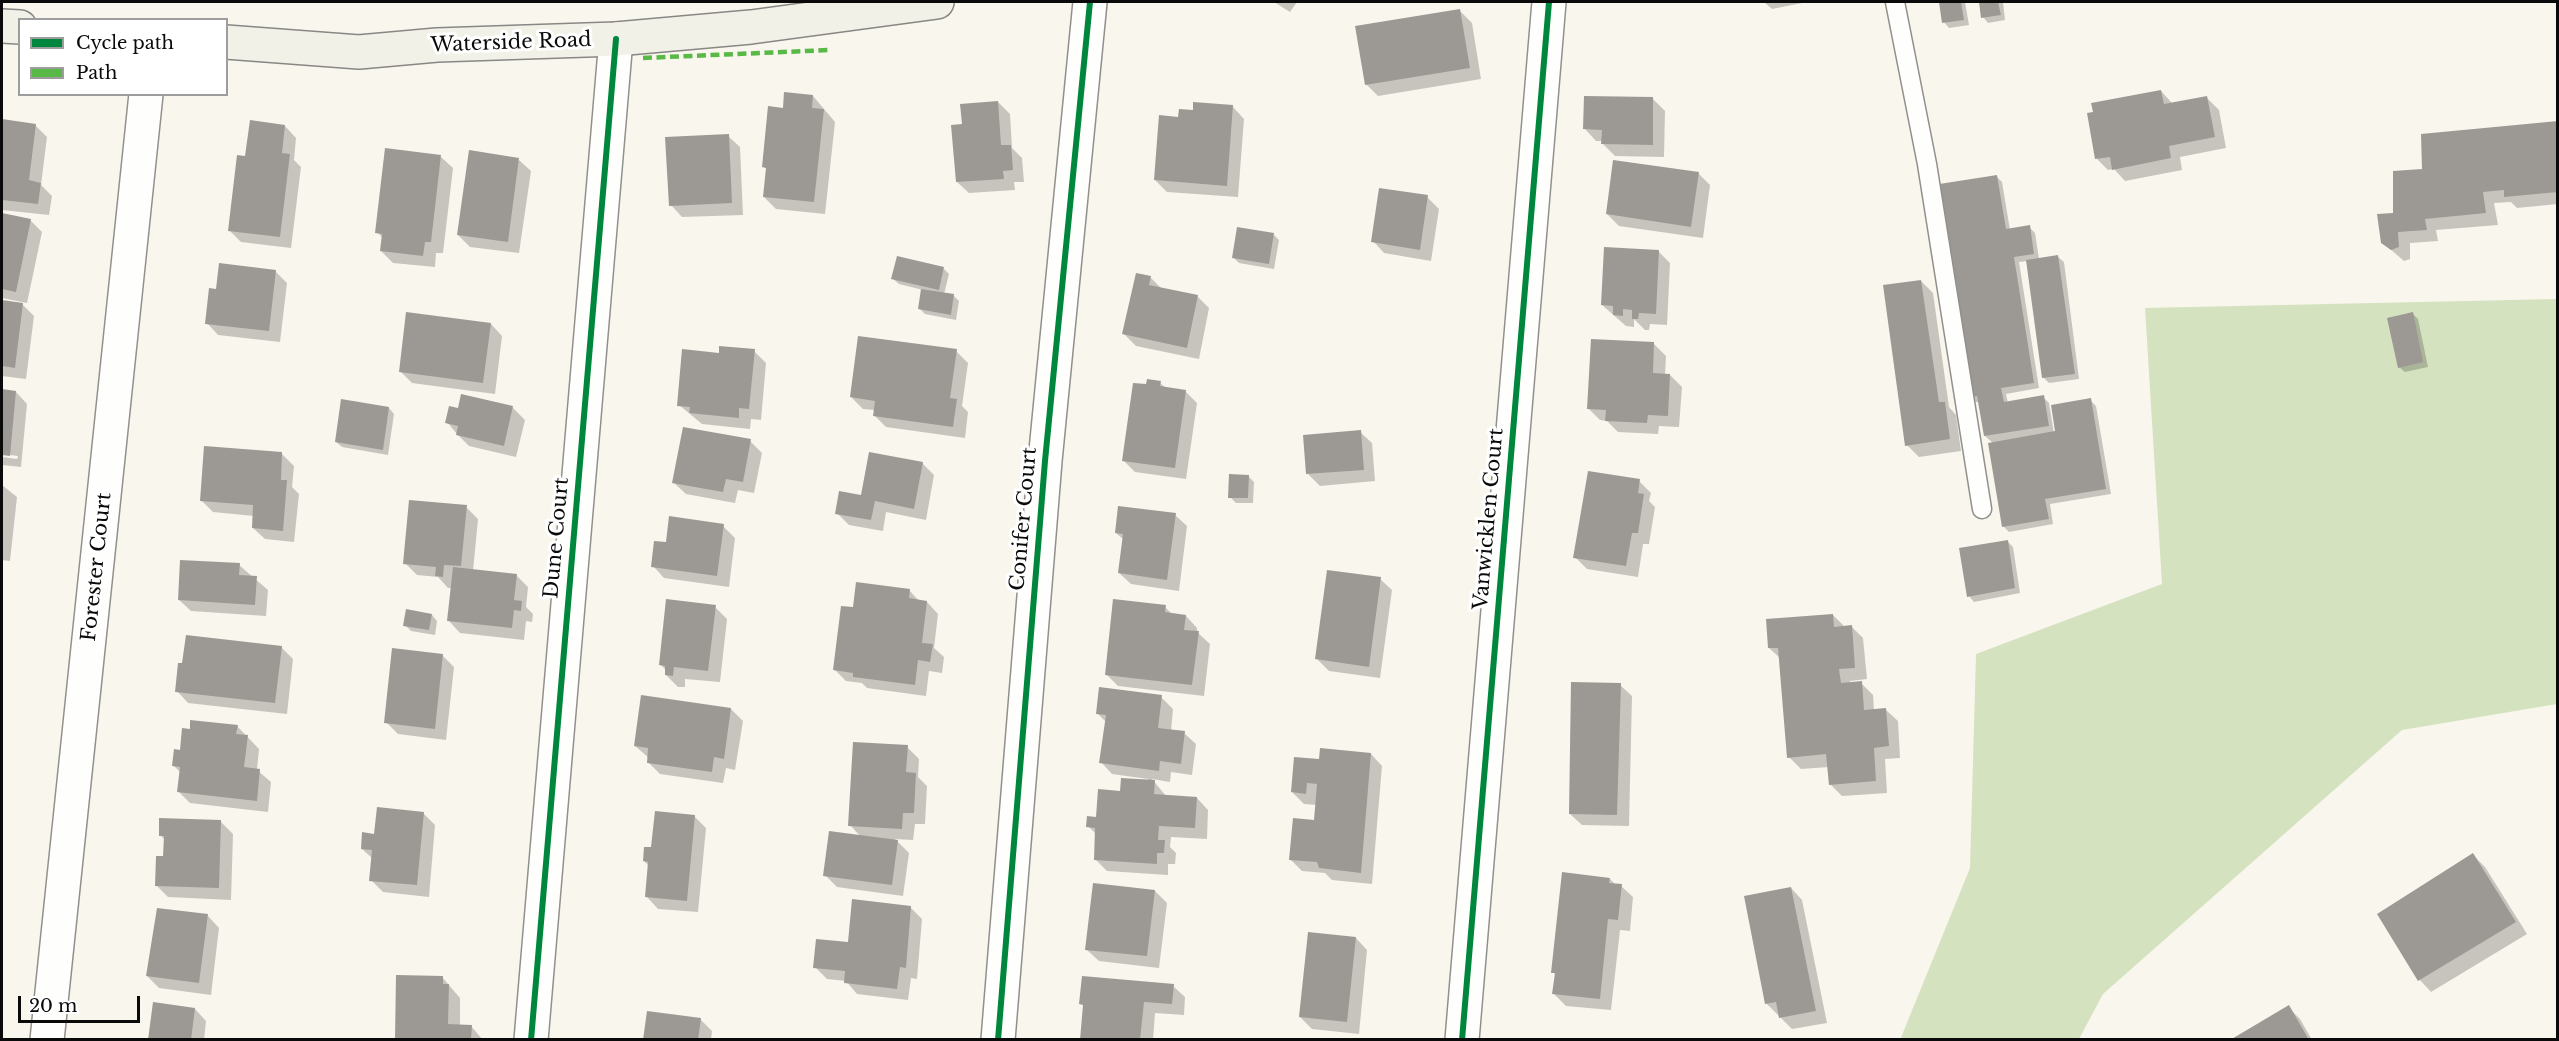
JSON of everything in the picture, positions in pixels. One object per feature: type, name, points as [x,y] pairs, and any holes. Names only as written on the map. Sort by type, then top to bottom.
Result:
[{"type":"main road","name":"Waterside Road","points":[[228,42],[358,52],[437,45],[616,39],[751,27],[938,2]]},
{"type":"main road","points":[[2,26],[18,27]]},
{"type":"street","name":"Conifer Court","points":[[998,1040],[1045,461],[1090,2]]},
{"type":"street","name":"Vanwicklen Court","points":[[1462,1040],[1549,2]]},
{"type":"street","name":"Dune Court","points":[[531,1040],[616,39]]},
{"type":"street","name":"Forester Court","points":[[47,1040],[146,96]]},
{"type":"lane","points":[[1895,2],[1927,164],[1982,509]]},
{"type":"green space","points":[[2557,299],[2557,704],[2402,730],[2103,994],[2079,1039],[1900,1040],[1970,868],[1976,654],[2162,584],[2145,308]]},
{"type":"building","points":[[1939,2],[1961,2],[1964,20],[1942,23]]},
{"type":"building","points":[[1979,2],[1998,2],[2001,15],[1981,18]]},
{"type":"building","points":[[1460,9],[1470,68],[1365,85],[1355,26]]},
{"type":"building","points":[[2161,90],[2164,104],[2207,96],[2215,137],[2169,146],[2171,158],[2112,170],[2110,157],[2095,159],[2087,113],[2093,112],[2091,103]]},
{"type":"building","points":[[784,92],[813,95],[812,108],[824,109],[814,202],[763,197],[766,168],[762,167],[768,106],[783,108]]},
{"type":"building","points":[[1584,96],[1653,97],[1653,145],[1601,144],[1602,130],[1583,129]]},
{"type":"building","points":[[998,101],[1001,145],[1011,145],[1013,170],[1003,171],[1004,179],[956,182],[951,125],[962,124],[960,104]]},
{"type":"building","points":[[1193,102],[1233,105],[1227,186],[1154,180],[1159,115],[1178,117],[1179,109],[1193,110]]},
{"type":"building","points":[[2,119],[36,124],[29,180],[41,183],[38,204],[2,200]]},
{"type":"building","points":[[250,120],[285,125],[282,153],[290,154],[280,237],[228,231],[237,155],[245,156]]},
{"type":"building","points":[[2558,121],[2558,192],[2504,197],[2504,190],[2483,192],[2486,213],[2425,219],[2427,230],[2398,232],[2399,247],[2391,250],[2381,243],[2377,214],[2393,213],[2393,171],[2422,169],[2421,134]]},
{"type":"building","points":[[729,134],[732,203],[669,206],[665,137]]},
{"type":"building","points":[[385,148],[441,155],[431,242],[425,242],[423,256],[380,251],[382,234],[375,233]]},
{"type":"building","points":[[469,150],[519,158],[508,242],[457,235]]},
{"type":"building","points":[[1613,160],[1699,172],[1691,227],[1606,214]]},
{"type":"building","points":[[1997,175],[2006,229],[2030,225],[2034,254],[2014,257],[2034,383],[2001,388],[2004,402],[2044,395],[2049,426],[1984,436],[1977,396],[1968,398],[1933,185]]},
{"type":"building","points":[[1379,188],[1428,195],[1420,250],[1371,242]]},
{"type":"building","points":[[2,213],[31,219],[16,292],[2,289]]},
{"type":"building","points":[[1237,227],[1274,233],[1269,264],[1232,258]]},
{"type":"building","points":[[1604,247],[1659,250],[1656,314],[1639,313],[1638,319],[1632,319],[1632,310],[1623,309],[1623,316],[1613,315],[1613,306],[1601,305]]},
{"type":"building","points":[[2058,255],[2075,374],[2042,378],[2026,260]]},
{"type":"building","points":[[897,256],[944,267],[939,290],[891,279]]},
{"type":"building","points":[[219,263],[276,270],[269,331],[205,324],[209,288],[216,289]]},
{"type":"building","points":[[1136,273],[1151,276],[1149,285],[1198,295],[1187,348],[1122,334]]},
{"type":"building","points":[[1921,280],[1939,402],[1945,402],[1950,439],[1905,446],[1883,285]]},
{"type":"building","points":[[921,289],[954,294],[951,315],[918,309]]},
{"type":"building","points":[[2,300],[23,303],[15,368],[2,366]]},
{"type":"building","points":[[406,312],[491,323],[483,383],[399,372]]},
{"type":"building","points":[[2413,312],[2423,362],[2398,368],[2387,318]]},
{"type":"building","points":[[858,336],[957,349],[950,398],[957,399],[953,427],[873,416],[875,401],[850,397]]},
{"type":"building","points":[[1591,339],[1654,342],[1653,373],[1670,374],[1668,416],[1648,415],[1647,423],[1605,421],[1606,410],[1587,409]]},
{"type":"building","points":[[719,346],[755,349],[749,409],[739,408],[739,418],[689,413],[690,407],[677,406],[682,349],[719,353]]},
{"type":"building","points":[[1147,379],[1161,381],[1160,386],[1186,390],[1175,468],[1122,461],[1133,383],[1146,384]]},
{"type":"building","points":[[2,389],[16,391],[10,456],[2,455]]},
{"type":"building","points":[[461,394],[513,406],[504,446],[456,435],[458,426],[445,423],[449,406],[458,408]]},
{"type":"building","points":[[2091,398],[2106,489],[2045,499],[2049,519],[2002,527],[1988,443],[2055,431],[2051,405]]},
{"type":"building","points":[[341,399],[389,407],[383,450],[335,442]]},
{"type":"building","points":[[683,427],[751,439],[743,482],[726,479],[723,492],[672,483]]},
{"type":"building","points":[[1361,430],[1364,470],[1306,474],[1303,435]]},
{"type":"building","points":[[204,446],[282,452],[281,480],[287,480],[283,531],[252,528],[253,505],[200,501]]},
{"type":"building","points":[[869,452],[923,462],[914,509],[875,501],[871,520],[835,514],[839,491],[861,495]]},
{"type":"building","points":[[1588,471],[1640,479],[1638,493],[1644,494],[1638,533],[1632,533],[1626,566],[1573,558]]},
{"type":"building","points":[[1229,474],[1249,475],[1248,498],[1228,498]]},
{"type":"building","points":[[409,500],[467,505],[461,566],[444,565],[443,577],[435,576],[436,567],[403,564]]},
{"type":"building","points":[[1118,506],[1176,513],[1167,580],[1118,573],[1123,534],[1115,533]]},
{"type":"building","points":[[669,516],[724,524],[717,576],[651,567],[654,541],[666,542]]},
{"type":"building","points":[[2008,540],[2015,588],[1967,597],[1959,548]]},
{"type":"building","points":[[180,560],[240,563],[239,575],[257,576],[255,605],[178,600]]},
{"type":"building","points":[[453,567],[517,574],[514,600],[522,601],[521,611],[514,610],[512,628],[447,621]]},
{"type":"building","points":[[1327,570],[1381,577],[1369,667],[1315,659]]},
{"type":"building","points":[[856,582],[910,589],[909,598],[927,601],[922,643],[933,644],[930,662],[918,660],[915,685],[853,677],[853,673],[833,670],[841,606],[853,607]]},
{"type":"building","points":[[666,599],[716,605],[708,671],[674,667],[673,676],[665,675],[665,666],[659,665]]},
{"type":"building","points":[[1113,599],[1166,605],[1165,612],[1186,615],[1184,630],[1199,631],[1192,685],[1105,675]]},
{"type":"building","points":[[406,609],[432,614],[429,630],[403,626]]},
{"type":"building","points":[[1833,614],[1834,627],[1852,625],[1855,668],[1839,669],[1841,683],[1862,681],[1864,710],[1886,708],[1889,746],[1874,748],[1876,781],[1829,785],[1826,754],[1787,758],[1778,648],[1768,648],[1766,619]]},
{"type":"building","points":[[186,635],[282,646],[275,703],[175,692],[178,663],[182,663]]},
{"type":"building","points":[[392,648],[443,654],[435,729],[384,723]]},
{"type":"building","points":[[1571,682],[1621,683],[1617,815],[1569,814]]},
{"type":"building","points":[[1099,687],[1162,695],[1158,728],[1185,731],[1181,764],[1160,761],[1159,771],[1099,763],[1106,715],[1096,714]]},
{"type":"building","points":[[641,695],[731,708],[724,759],[714,757],[712,772],[647,763],[648,748],[634,746]]},
{"type":"building","points":[[190,720],[238,725],[236,734],[248,735],[244,767],[260,769],[257,801],[177,792],[180,767],[172,766],[174,749],[180,750],[182,728],[190,729]]},
{"type":"building","points":[[853,742],[908,745],[906,772],[916,773],[914,813],[903,813],[902,829],[848,826]]},
{"type":"building","points":[[1320,748],[1371,753],[1361,873],[1319,868],[1317,862],[1289,860],[1293,818],[1314,820],[1317,784],[1307,783],[1306,794],[1291,792],[1294,757],[1319,759]]},
{"type":"building","points":[[1121,778],[1155,780],[1154,794],[1197,797],[1195,828],[1159,826],[1158,840],[1165,840],[1164,853],[1157,853],[1157,864],[1094,860],[1095,828],[1086,827],[1087,816],[1096,817],[1098,789],[1120,791]]},
{"type":"building","points":[[377,807],[424,812],[417,885],[369,881],[372,850],[361,849],[362,832],[374,834]]},
{"type":"building","points":[[655,811],[695,815],[687,901],[645,897],[648,862],[643,861],[644,847],[651,847]]},
{"type":"building","points":[[159,818],[221,820],[219,888],[155,886],[156,856],[163,856],[164,836],[159,836]]},
{"type":"building","points":[[829,831],[898,840],[892,885],[823,876]]},
{"type":"building","points":[[2473,853],[2516,922],[2418,981],[2377,914]]},
{"type":"building","points":[[1562,872],[1610,878],[1609,883],[1622,884],[1618,920],[1608,919],[1600,999],[1552,994],[1555,973],[1551,973]]},
{"type":"building","points":[[1093,883],[1155,890],[1147,956],[1085,950]]},
{"type":"building","points":[[1791,887],[1816,1011],[1779,1018],[1776,1002],[1765,1004],[1744,896]]},
{"type":"building","points":[[852,899],[911,906],[906,968],[900,967],[897,989],[844,983],[845,971],[813,968],[816,939],[848,942]]},
{"type":"building","points":[[157,908],[208,914],[199,983],[146,976]]},
{"type":"building","points":[[1308,932],[1356,937],[1347,1022],[1299,1017]]},
{"type":"building","points":[[396,975],[443,976],[443,984],[449,984],[448,1024],[472,1025],[471,1040],[395,1040]]},
{"type":"building","points":[[1082,976],[1174,984],[1172,1004],[1144,1002],[1140,1040],[1080,1040],[1083,1005],[1079,1004]]},
{"type":"building","points":[[153,1002],[195,1008],[191,1040],[148,1040]]},
{"type":"building","points":[[2289,1005],[2309,1040],[2230,1040]]},
{"type":"building","points":[[647,1011],[701,1018],[698,1040],[643,1040]]},
{"type":"marked path","points":[[643,58],[830,50]]},
{"type":"cycle path","points":[[998,1040],[1045,461],[1090,2]]},
{"type":"cycle path","points":[[1462,1040],[1549,2]]},
{"type":"cycle path","points":[[531,1040],[616,39]]}]
